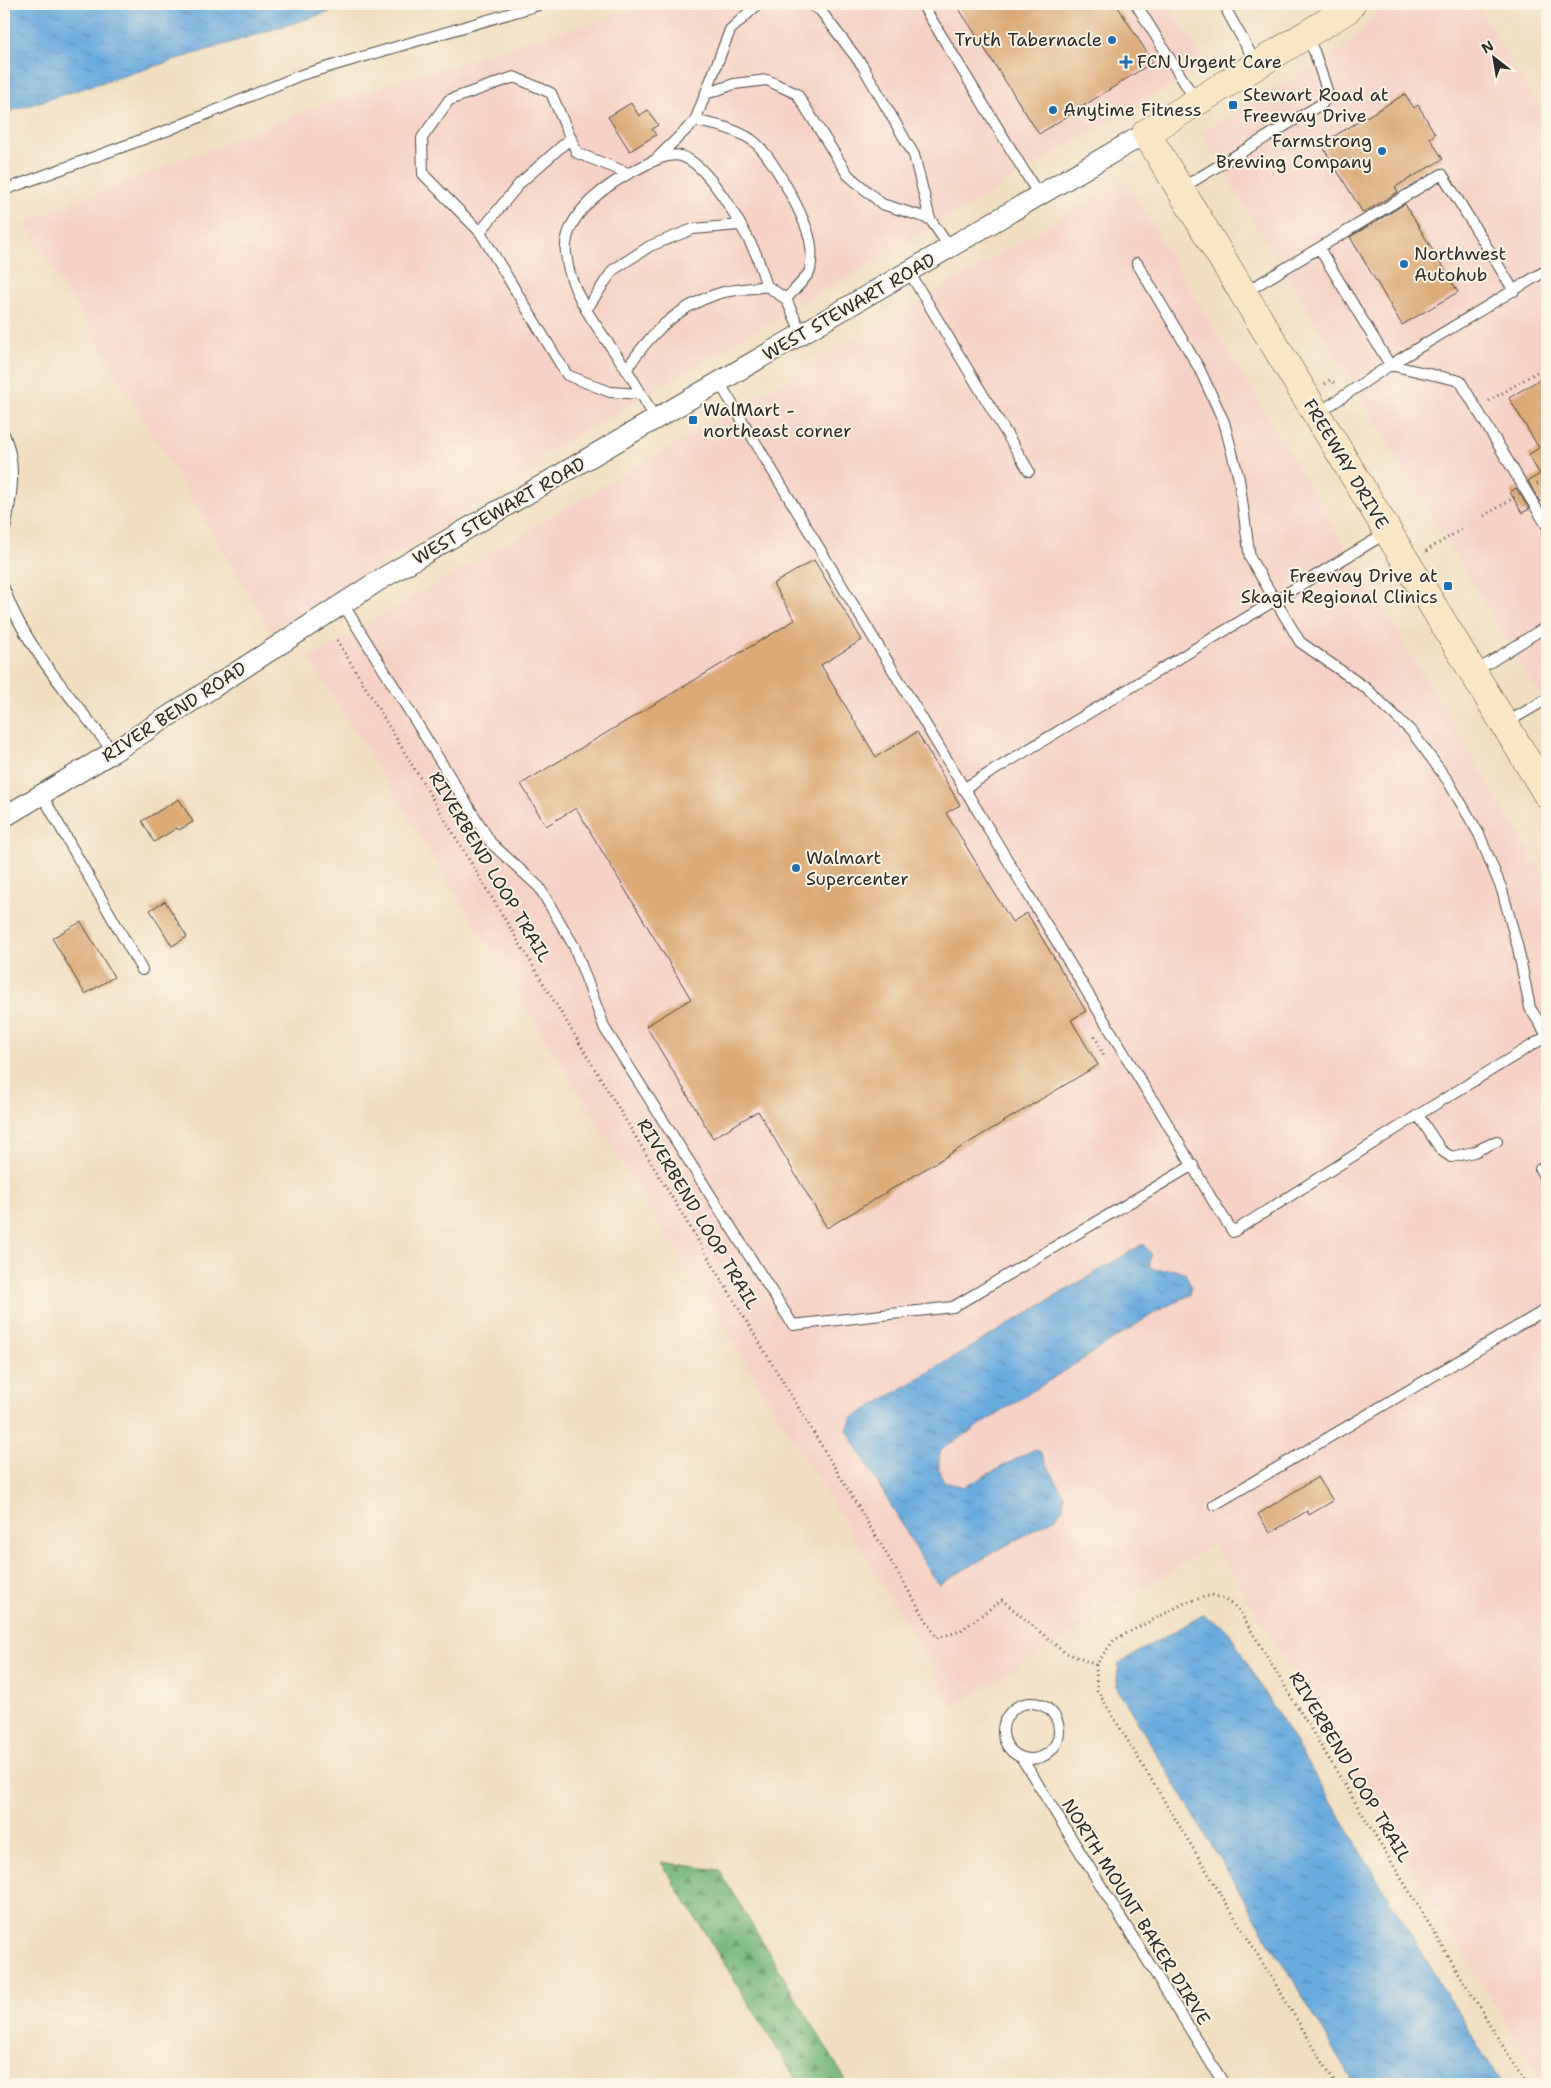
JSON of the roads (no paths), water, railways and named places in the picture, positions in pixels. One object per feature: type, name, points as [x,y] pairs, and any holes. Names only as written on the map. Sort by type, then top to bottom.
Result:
[{"type":"street","name":"WEST STEWART ROAD","points":[[343,604],[381,579],[1146,134],[1258,66],[1348,9],[1352,4]]},
{"type":"street","name":"FREEWAY DRIVE","points":[[1146,134],[1547,794]]},
{"type":"street","name":"RIVER BEND ROAD","points":[[4,817],[113,752],[343,604]]},
{"type":"lane","points":[[4,190],[171,129],[301,75],[542,4]]},
{"type":"lane","points":[[656,160],[695,121],[730,30],[758,4]]},
{"type":"lane","points":[[808,4],[820,10],[862,65],[914,155],[930,219],[950,248]]},
{"type":"lane","points":[[922,4],[1040,197]]},
{"type":"lane","points":[[1136,4],[1197,103]]},
{"type":"lane","points":[[1226,4],[1228,13],[1258,66]]},
{"type":"lane","points":[[1179,189],[1323,103],[1327,90],[1314,51],[1304,36]]},
{"type":"lane","points":[[628,173],[577,153],[551,92],[514,77],[449,100],[422,138],[423,174],[480,232],[567,376],[610,392],[641,394]]},
{"type":"lane","points":[[706,94],[734,84],[768,80],[797,94],[848,174],[882,204],[930,219]]},
{"type":"lane","points":[[695,121],[727,128],[754,141],[781,178],[794,202],[811,246],[810,271],[786,299]]},
{"type":"lane","points":[[480,232],[520,183],[571,138]]},
{"type":"lane","points":[[656,420],[626,370],[586,310],[571,277],[566,253],[568,232],[582,210],[601,191],[628,173],[662,157],[680,156],[699,166],[713,182],[756,255],[767,286],[786,299],[802,334]]},
{"type":"lane","points":[[1243,294],[1442,174],[1514,291]]},
{"type":"lane","points":[[586,310],[613,270],[650,246],[693,229],[739,225]]},
{"type":"lane","points":[[1319,248],[1390,365],[1460,381],[1547,526]]},
{"type":"lane","points":[[719,382],[1233,1232],[1547,1036],[1530,1008],[1518,948],[1502,890],[1479,834],[1448,781],[1412,732],[1367,689],[1300,642],[1250,558],[1239,479],[1224,422],[1199,368],[1137,263]]},
{"type":"lane","points":[[1317,415],[1390,365],[1547,270]]},
{"type":"lane","points":[[910,272],[1029,471]]},
{"type":"lane","points":[[626,370],[640,349],[662,325],[690,307],[718,294],[767,286]]},
{"type":"lane","points":[[4,434],[12,466],[11,500],[4,534]]},
{"type":"lane","points":[[964,789],[1388,532]]},
{"type":"lane","points":[[4,588],[12,612],[40,657],[113,752]]},
{"type":"lane","points":[[343,604],[491,844],[539,887],[574,946],[605,1029],[793,1325],[953,1307],[1193,1165]]},
{"type":"lane","points":[[1472,671],[1489,663],[1547,626]]},
{"type":"lane","points":[[1505,724],[1547,699]]},
{"type":"lane","points":[[42,795],[142,970]]},
{"type":"lane","points":[[1418,1115],[1441,1150],[1451,1157],[1474,1152],[1497,1141]]},
{"type":"lane","points":[[1540,1169],[1547,1182]]},
{"type":"lane","points":[[1214,1505],[1547,1309]]},
{"type":"lane","points":[[1025,1704],[1042,1705],[1050,1710],[1059,1724],[1057,1742],[1046,1754],[1037,1758],[1021,1757],[1007,1745],[1004,1737],[1006,1720],[1017,1707],[1025,1704]]},
{"type":"lane","name":"NORTH MOUNT BAKER DIRVE","points":[[1021,1757],[1224,2084]]},
{"type":"water","points":[[4,4],[355,4],[4,113]]},
{"type":"water","points":[[1143,1244],[1152,1255],[1150,1266],[1155,1270],[1176,1269],[1185,1273],[1191,1287],[1190,1295],[1159,1310],[941,1450],[939,1464],[941,1477],[948,1483],[964,1487],[1033,1450],[1039,1451],[1064,1495],[1063,1508],[1056,1517],[939,1584],[932,1576],[847,1430],[851,1419]]},
{"type":"water","points":[[1203,1615],[1226,1628],[1501,2084],[1355,2084],[1116,1686],[1119,1663]]},
{"type":"place","name":"Truth Tabernacle","points":[[1112,40]]},
{"type":"place","name":"FCN Urgent Care","points":[[1126,62]]},
{"type":"place","name":"Stewart Road at Freeway Drive","points":[[1233,105]]},
{"type":"place","name":"Anytime Fitness","points":[[1053,110]]},
{"type":"place","name":"Farmstrong Brewing Company","points":[[1382,151]]},
{"type":"place","name":"Northwest Autohub","points":[[1404,264]]},
{"type":"place","name":"WalMart - northeast corner","points":[[693,420]]},
{"type":"place","name":"Freeway Drive at Skagit Regional Clinics","points":[[1448,586]]},
{"type":"place","name":"Walmart Supercenter","points":[[796,868]]}]
